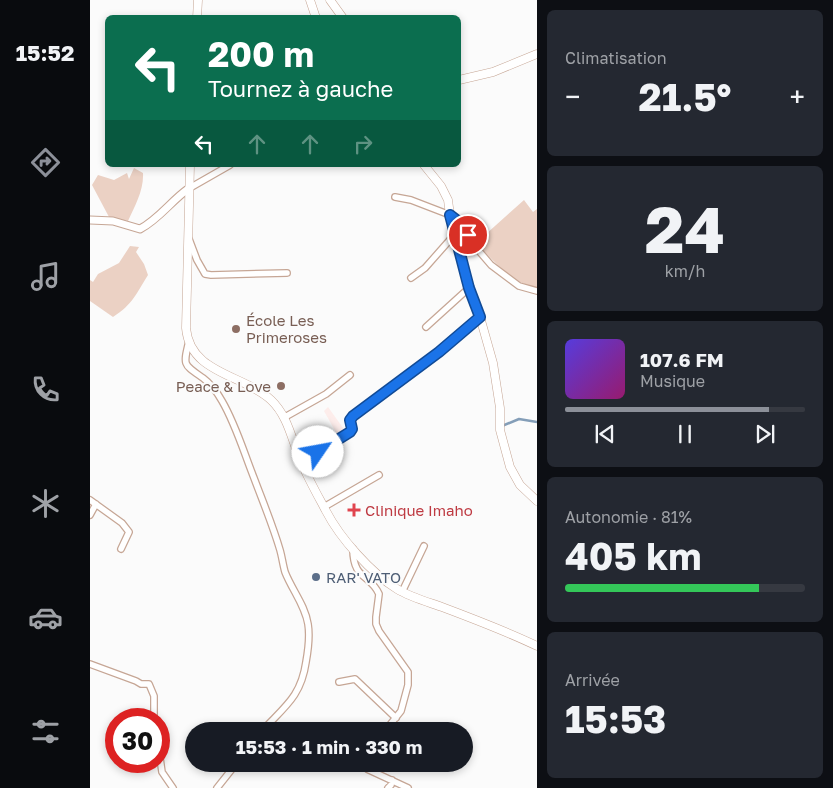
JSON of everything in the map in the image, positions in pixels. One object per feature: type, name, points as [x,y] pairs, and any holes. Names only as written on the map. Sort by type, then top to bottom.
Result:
[{"type":"main road","points":[[197,15],[198,0]]},
{"type":"main road","points":[[310,0],[315,15]]},
{"type":"main road","points":[[330,0],[340,15]]},
{"type":"main road","points":[[461,80],[493,72],[537,54]]},
{"type":"main road","points":[[190,167],[186,328],[194,352],[210,368],[256,389],[271,400],[284,417],[302,463],[333,524],[352,549],[386,581],[402,592],[505,631],[537,646]]},
{"type":"main road","points":[[426,167],[434,175],[448,200],[450,215],[469,288],[480,317],[494,370],[500,408],[500,430],[510,468],[520,485],[537,501]]},
{"type":"street","points":[[90,220],[113,221],[140,229],[150,223],[188,189],[226,167]]},
{"type":"street","points":[[395,197],[411,200],[450,215],[459,222],[491,265],[519,286],[537,291]]},
{"type":"street","points":[[411,278],[425,268],[455,234]]},
{"type":"street","points":[[189,238],[197,260],[205,274],[287,273]]},
{"type":"street","points":[[426,327],[469,288]]},
{"type":"street","points":[[302,463],[350,432],[352,429],[350,420],[353,416],[439,352],[480,317]]},
{"type":"street","points":[[189,341],[185,355],[187,365],[190,370],[212,387],[224,405],[240,441],[273,529],[281,551],[285,571],[302,605],[308,625],[306,664],[300,687],[290,702],[271,722]]},
{"type":"street","points":[[284,417],[326,394],[350,375]]},
{"type":"street","points":[[324,507],[379,475]]},
{"type":"street","points":[[90,500],[122,522],[129,532],[121,549]]},
{"type":"street","points":[[90,515],[96,504]]},
{"type":"street","points":[[402,592],[424,546]]},
{"type":"street","points":[[352,549],[355,567],[379,594],[376,617],[379,631],[408,672],[408,685],[401,711],[393,722]]},
{"type":"street","points":[[90,664],[141,684],[149,684],[154,696],[154,708]]},
{"type":"street","points":[[339,682],[355,679],[396,718]]},
{"type":"street","points":[[218,788],[230,772]]},
{"type":"street","points":[[374,772],[408,788]]},
{"type":"street","points":[[163,773],[173,788]]},
{"type":"street","points":[[388,788],[392,780]]},
{"type":"shaded area","points":[[134,168],[143,173],[143,179],[138,198],[128,221],[109,217],[92,185],[98,175],[114,180],[127,173],[129,179]]},
{"type":"shaded area","points":[[524,200],[533,212],[537,209],[537,288],[511,276],[496,264],[476,243]]},
{"type":"shaded area","points":[[130,246],[139,247],[136,252],[144,264],[148,275],[130,303],[113,317],[90,301],[90,280],[93,282],[98,274],[119,263]]},
{"type":"shaded area","points":[[328,407],[346,432],[339,438],[324,411]]},
{"type":"waterway","points":[[502,426],[519,419],[537,422]]},
{"type":"place","name":"École Les Primeroses","points":[[236,329]]},
{"type":"place","name":"Peace & Love","points":[[281,386]]},
{"type":"place","name":"Clinique Imaho","points":[[354,510]]},
{"type":"place","name":"RAR' VATO","points":[[316,577]]},
{"type":"route","points":[[318,452],[350,432],[352,429],[350,420],[353,416],[439,352],[480,317],[469,288],[450,215],[459,222],[468,235]]}]
